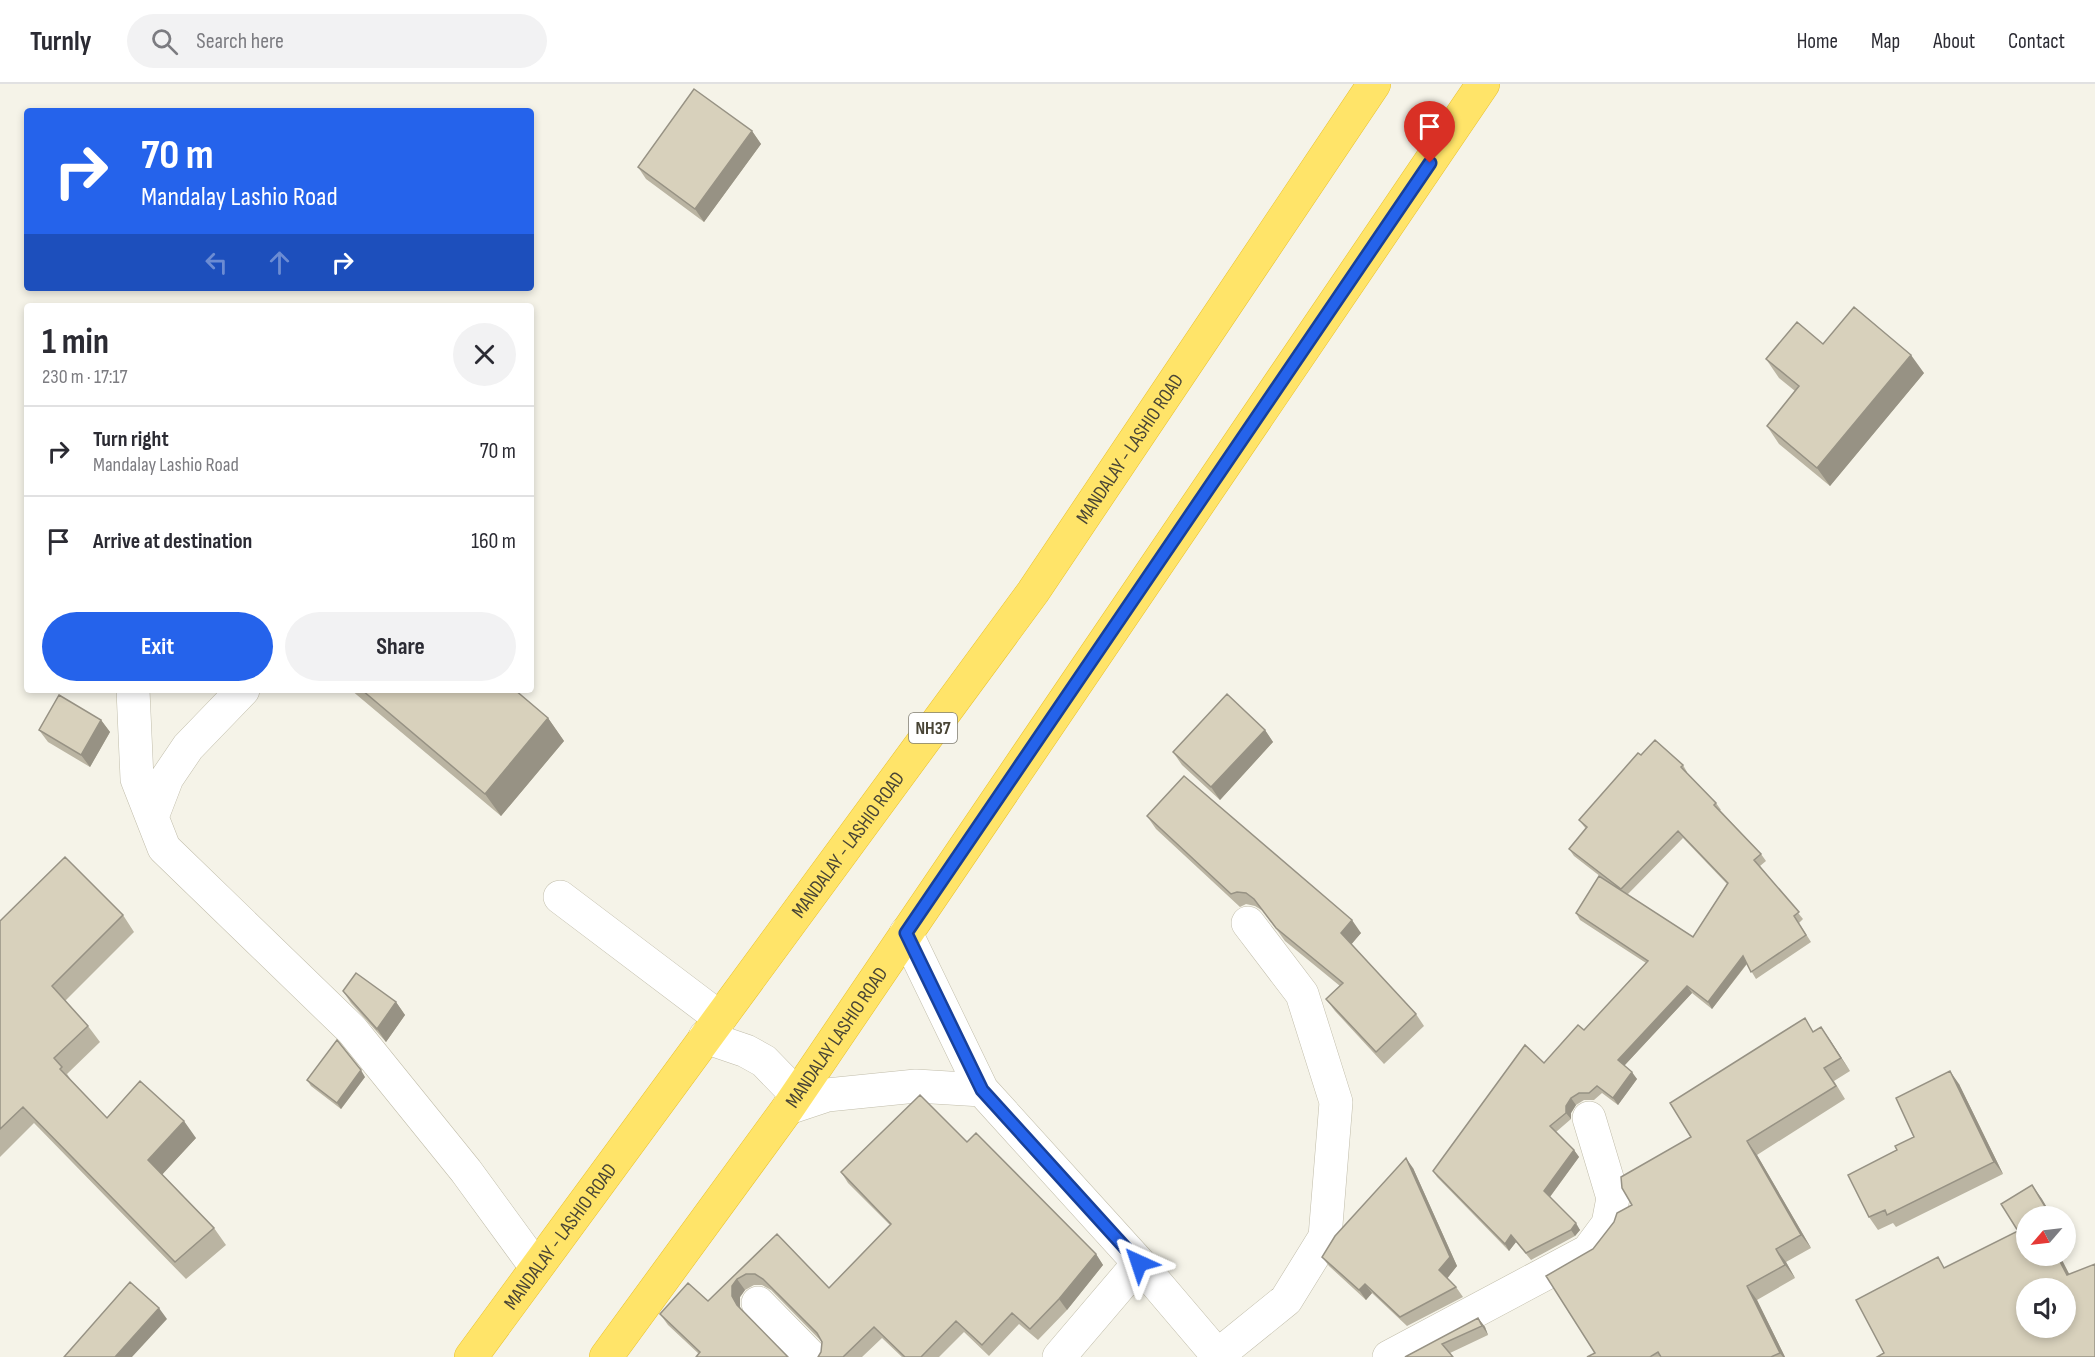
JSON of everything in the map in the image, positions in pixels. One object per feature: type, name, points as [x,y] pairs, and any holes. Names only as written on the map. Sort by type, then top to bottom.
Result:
[{"type":"highway","name":"MANDALAY - LASHIO ROAD","points":[[471,1357],[1033,592],[1374,84]]},
{"type":"highway","name":"MANDALAY LASHIO ROAD","points":[[606,1357],[792,1101],[1484,84]]},
{"type":"street","points":[[134,693],[137,779],[164,848],[352,1030],[466,1171],[536,1268]]},
{"type":"street","points":[[152,817],[167,778],[188,747],[240,693]]},
{"type":"street","points":[[560,897],[712,1028],[764,1061],[792,1101],[916,1086],[982,1090]]},
{"type":"street","points":[[906,933],[982,1090],[1139,1263],[1219,1356],[1286,1300],[1325,1237],[1336,1102],[1302,994],[1248,923]]},
{"type":"street","points":[[1389,1357],[1588,1251],[1608,1224],[1613,1198],[1589,1118]]},
{"type":"street","points":[[1059,1357],[1139,1263]]},
{"type":"street","points":[[758,1303],[811,1357]]},
{"type":"building","points":[[694,89],[752,131],[695,209],[638,167]]},
{"type":"building","points":[[1854,307],[1911,355],[1817,468],[1767,426],[1799,386],[1766,359],[1797,322],[1823,344]]},
{"type":"building","points":[[366,693],[519,693],[548,718],[485,794]]},
{"type":"building","points":[[1227,694],[1265,730],[1211,787],[1173,752]]},
{"type":"building","points":[[59,695],[101,720],[81,755],[39,730]]},
{"type":"building","points":[[1655,740],[1683,765],[1681,767],[1716,803],[1714,805],[1761,854],[1754,860],[1799,912],[1794,916],[1806,935],[1751,972],[1743,956],[1708,1002],[1687,986],[1618,1060],[1632,1072],[1613,1098],[1597,1086],[1589,1093],[1579,1093],[1571,1098],[1566,1106],[1566,1113],[1550,1126],[1574,1150],[1544,1191],[1576,1223],[1571,1230],[1526,1253],[1511,1235],[1505,1244],[1433,1171],[1525,1045],[1544,1063],[1578,1025],[1584,1030],[1648,961],[1576,913],[1599,876],[1693,937],[1728,883],[1678,831],[1621,889],[1569,849],[1587,827],[1579,820],[1638,753],[1641,755]]},
{"type":"building","points":[[1184,776],[1352,920],[1341,933],[1416,1014],[1376,1052],[1326,999],[1343,983],[1276,928],[1254,899],[1246,893],[1231,894],[1147,816]]},
{"type":"building","points":[[65,857],[123,915],[52,986],[88,1026],[54,1058],[62,1067],[60,1069],[107,1118],[140,1081],[184,1121],[148,1160],[214,1228],[175,1262],[23,1107],[0,1129],[0,921]]},
{"type":"building","points":[[356,973],[396,1002],[377,1029],[343,991]]},
{"type":"building","points":[[1805,1018],[1813,1032],[1821,1027],[1841,1058],[1824,1068],[1836,1086],[1747,1141],[1801,1235],[1776,1249],[1785,1265],[1747,1286],[1780,1353],[1771,1357],[1661,1357],[1658,1352],[1650,1357],[1587,1357],[1595,1353],[1546,1276],[1593,1249],[1614,1222],[1617,1213],[1632,1205],[1622,1188],[1621,1177],[1691,1137],[1670,1103]]},
{"type":"building","points":[[337,1040],[361,1070],[337,1103],[307,1080]]},
{"type":"building","points":[[1950,1071],[1994,1162],[1887,1215],[1885,1210],[1869,1217],[1848,1175],[1897,1150],[1895,1146],[1914,1137],[1896,1098]]},
{"type":"building","points":[[920,1095],[967,1142],[976,1133],[1096,1254],[1059,1299],[1030,1329],[1012,1313],[982,1345],[956,1321],[921,1357],[905,1357],[874,1327],[843,1357],[818,1357],[822,1342],[817,1333],[763,1279],[755,1274],[746,1274],[737,1279],[732,1286],[732,1296],[737,1305],[788,1357],[696,1357],[700,1352],[660,1314],[688,1283],[708,1301],[777,1234],[829,1288],[891,1224],[841,1172]]},
{"type":"building","points":[[1406,1158],[1450,1257],[1439,1270],[1456,1287],[1400,1317],[1365,1284],[1359,1290],[1322,1257],[1335,1236]]},
{"type":"building","points":[[2032,1185],[2045,1206],[2016,1206],[2016,1228],[2001,1204]]},
{"type":"building","points":[[2016,1232],[2016,1266],[2062,1266],[2067,1275],[2095,1264],[2095,1357],[1877,1357],[1884,1353],[1856,1300],[1938,1257],[1944,1268]]},
{"type":"building","points":[[130,1282],[159,1308],[115,1357],[64,1357]]},
{"type":"building","points":[[1478,1318],[1482,1326],[1442,1344],[1453,1357],[1405,1357]]},
{"type":"route","points":[[1139,1263],[982,1090],[906,933],[1430,163]]}]
